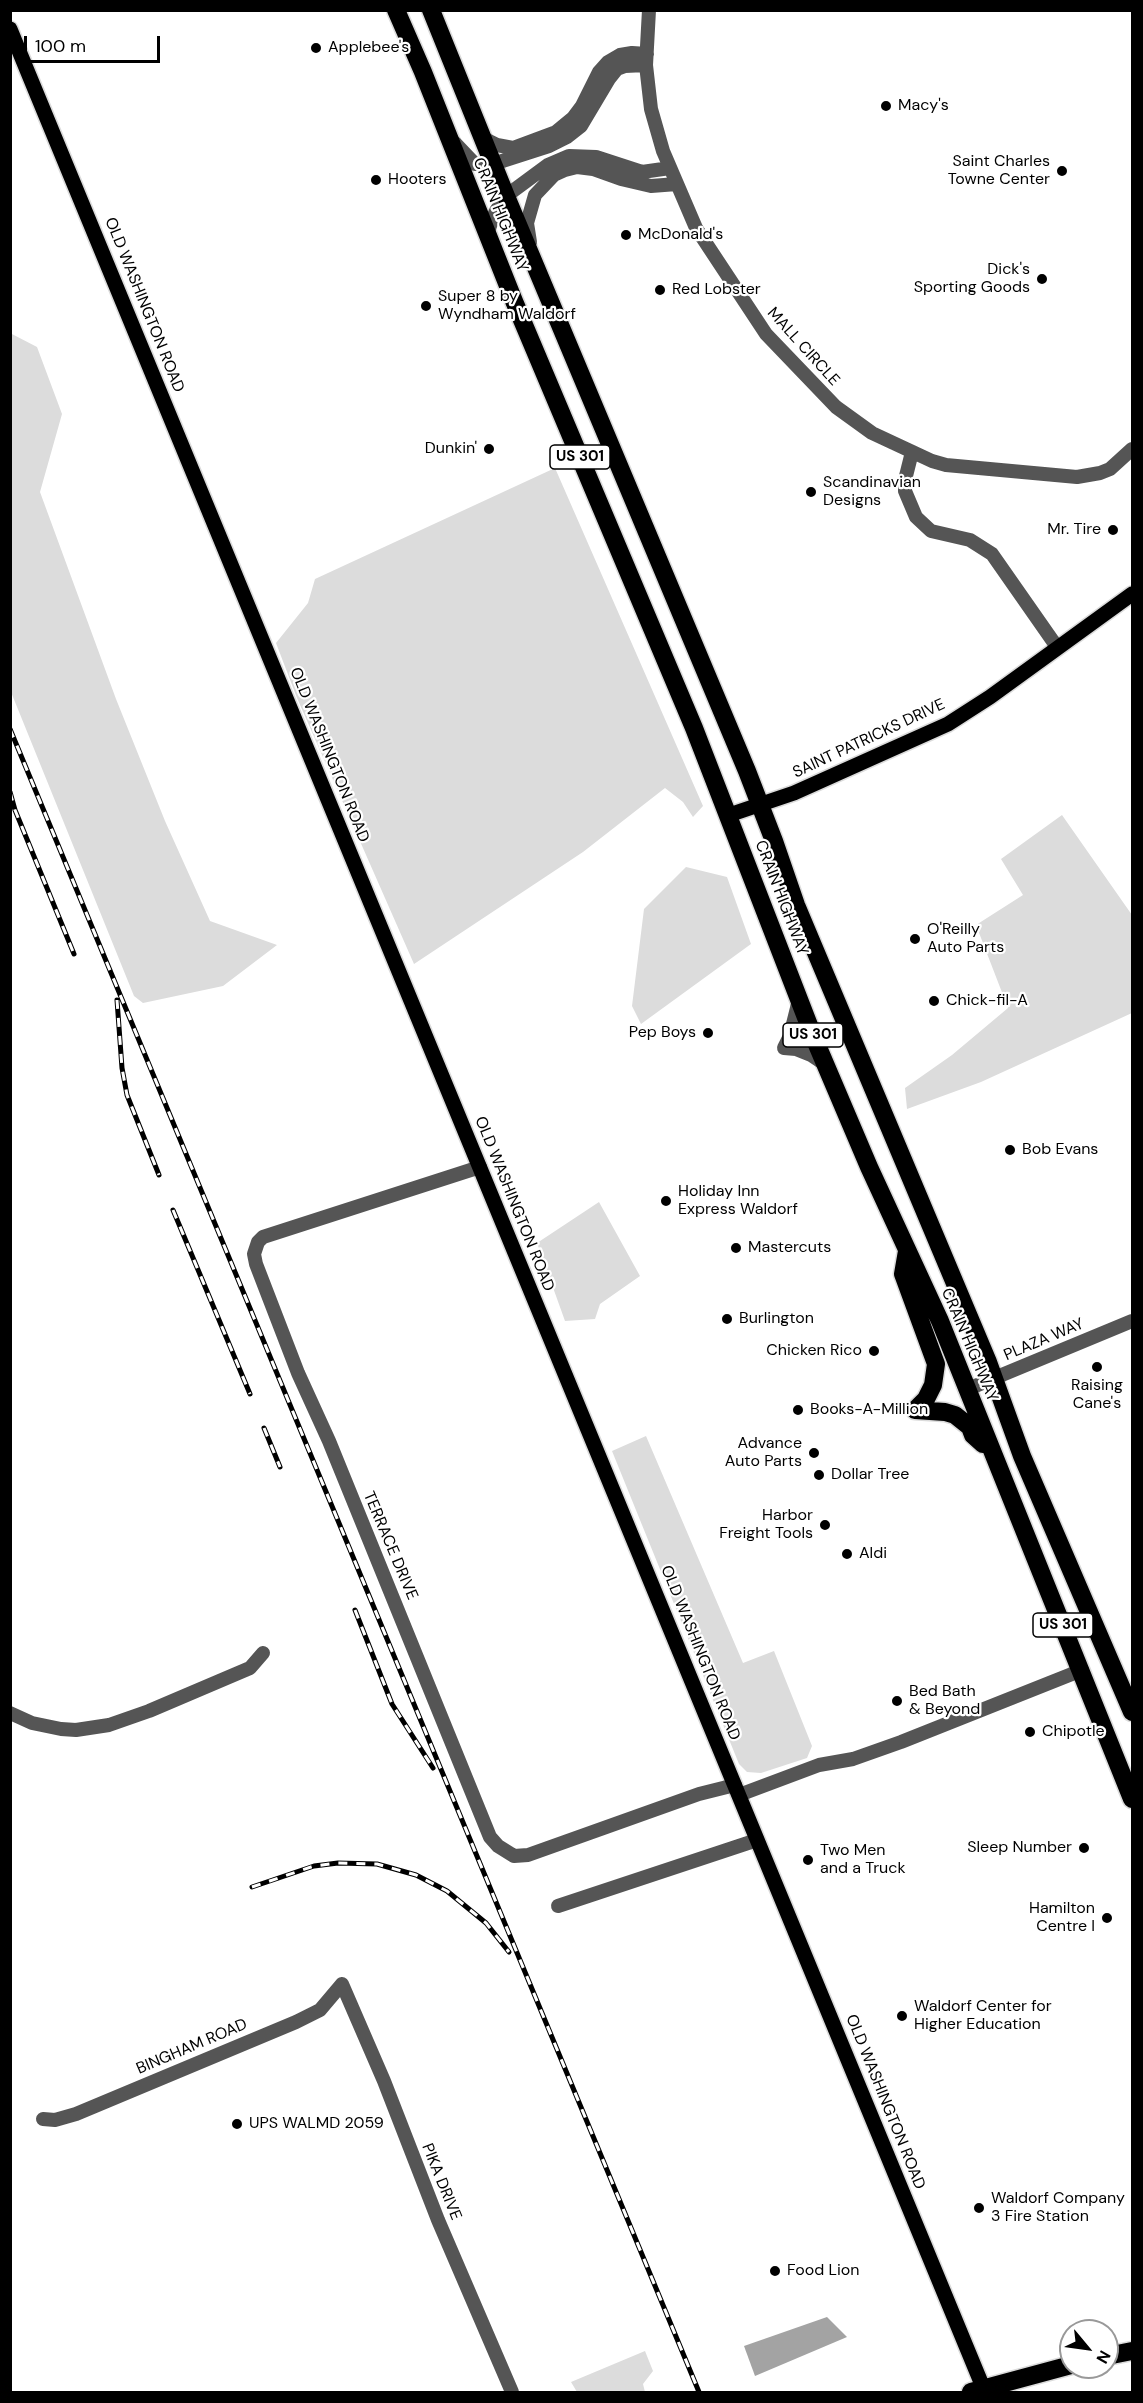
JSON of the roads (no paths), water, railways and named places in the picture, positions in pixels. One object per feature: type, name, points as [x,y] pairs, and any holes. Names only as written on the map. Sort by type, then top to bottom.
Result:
[{"type":"highway","name":"CRAIN HIGHWAY","points":[[396,10],[729,815],[799,1000],[968,1389],[1132,1799]]},
{"type":"highway","name":"CRAIN HIGHWAY","points":[[431,10],[493,165],[760,803],[796,905],[994,1379],[1022,1456],[1132,1712]]},
{"type":"highway","points":[[907,1251],[903,1274],[936,1364],[933,1385],[926,1399],[915,1410],[955,1415],[970,1427],[973,1435],[992,1451]]},
{"type":"highway","points":[[980,2391],[1059,2368]]},
{"type":"main road","name":"OLD WASHINGTON ROAD","points":[[10,29],[737,1790],[980,2391]]},
{"type":"main road","name":"SAINT PATRICKS DRIVE","points":[[729,815],[794,793],[948,724],[990,697],[1132,594]]},
{"type":"street","name":"MALL CIRCLE","points":[[649,10],[646,60],[651,109],[670,168],[696,228],[766,334],[836,407],[872,433],[946,465],[1077,477],[1110,469],[1132,449]]},
{"type":"street","points":[[483,138],[497,145],[513,148],[556,132],[573,118],[582,106],[599,72],[609,62],[620,55],[632,53],[646,60]]},
{"type":"street","points":[[445,128],[462,152],[475,164],[493,165],[549,146],[567,137],[583,123],[617,69],[646,60]]},
{"type":"street","points":[[487,233],[506,196],[548,165],[569,156],[596,157],[642,172],[670,168]]},
{"type":"street","points":[[533,259],[527,223],[529,210],[535,195],[554,175],[577,167],[593,169],[651,186],[677,184]]},
{"type":"street","points":[[912,452],[905,480],[905,491],[916,517],[931,531],[970,540],[992,554],[1058,647]]},
{"type":"street","points":[[799,1000],[790,1035],[784,1048],[796,1049],[811,1055],[826,1065]]},
{"type":"street","name":"TERRACE DRIVE","points":[[480,1167],[263,1237],[258,1242],[254,1254],[256,1264],[298,1373],[329,1441],[490,1837],[498,1846],[514,1856],[528,1855],[699,1794],[737,1790]]},
{"type":"street","name":"PLAZA WAY","points":[[968,1389],[1132,1321]]},
{"type":"street","points":[[10,1713],[32,1723],[61,1729],[76,1730],[109,1725],[149,1711],[250,1668],[262,1653]]},
{"type":"street","points":[[737,1790],[882,1749],[1082,1670]]},
{"type":"street","points":[[558,1906],[757,1840]]},
{"type":"street","name":"BINGHAM ROAD","points":[[43,2119],[55,2120],[76,2114],[296,2022],[320,2010],[342,1984]]},
{"type":"street","name":"PIKA DRIVE","points":[[342,1984],[384,2081],[438,2220],[512,2392]]},
{"type":"railway","points":[[10,729],[699,2392]]},
{"type":"railway","points":[[10,792],[15,810],[74,954]]},
{"type":"railway","points":[[117,1000],[122,1068],[127,1095],[159,1175]]},
{"type":"railway","points":[[173,1210],[250,1394]]},
{"type":"railway","points":[[264,1428],[280,1467]]},
{"type":"railway","points":[[355,1610],[392,1704],[433,1768]]},
{"type":"railway","points":[[252,1887],[314,1866],[338,1863],[377,1864],[416,1875],[447,1891],[486,1923],[509,1952]]},
{"type":"place","name":"Applebee's","points":[[316,48]]},
{"type":"place","name":"Macy's","points":[[886,106]]},
{"type":"place","name":"Saint Charles Towne Center","points":[[1062,171]]},
{"type":"place","name":"Hooters","points":[[376,180]]},
{"type":"place","name":"McDonald's","points":[[626,235]]},
{"type":"place","name":"Dick's Sporting Goods","points":[[1042,279]]},
{"type":"place","name":"Red Lobster","points":[[660,290]]},
{"type":"place","name":"Super 8 by Wyndham Waldorf","points":[[426,306]]},
{"type":"place","name":"Dunkin'","points":[[489,449]]},
{"type":"place","name":"Scandinavian Designs","points":[[811,492]]},
{"type":"place","name":"Mr. Tire","points":[[1113,530]]},
{"type":"place","name":"O'Reilly Auto Parts","points":[[915,939]]},
{"type":"place","name":"Chick-fil-A","points":[[934,1001]]},
{"type":"place","name":"Pep Boys","points":[[708,1033]]},
{"type":"place","name":"Bob Evans","points":[[1010,1150]]},
{"type":"place","name":"Holiday Inn Express Waldorf","points":[[666,1201]]},
{"type":"place","name":"Mastercuts","points":[[736,1248]]},
{"type":"place","name":"Burlington","points":[[727,1319]]},
{"type":"place","name":"Chicken Rico","points":[[874,1351]]},
{"type":"place","name":"Raising Cane's","points":[[1097,1367]]},
{"type":"place","name":"Books-A-Million","points":[[798,1410]]},
{"type":"place","name":"Advance Auto Parts","points":[[814,1453]]},
{"type":"place","name":"Dollar Tree","points":[[819,1475]]},
{"type":"place","name":"Harbor Freight Tools","points":[[825,1525]]},
{"type":"place","name":"Aldi","points":[[847,1554]]},
{"type":"place","name":"Bed Bath & Beyond","points":[[897,1701]]},
{"type":"place","name":"Chipotle","points":[[1030,1732]]},
{"type":"place","name":"Sleep Number","points":[[1084,1848]]},
{"type":"place","name":"Two Men and a Truck","points":[[808,1860]]},
{"type":"place","name":"Hamilton Centre I","points":[[1107,1918]]},
{"type":"place","name":"Waldorf Center for Higher Education","points":[[902,2016]]},
{"type":"place","name":"UPS WALMD 2059","points":[[237,2124]]},
{"type":"place","name":"Waldorf Company 3 Fire Station","points":[[979,2208]]},
{"type":"place","name":"Food Lion","points":[[775,2271]]}]
